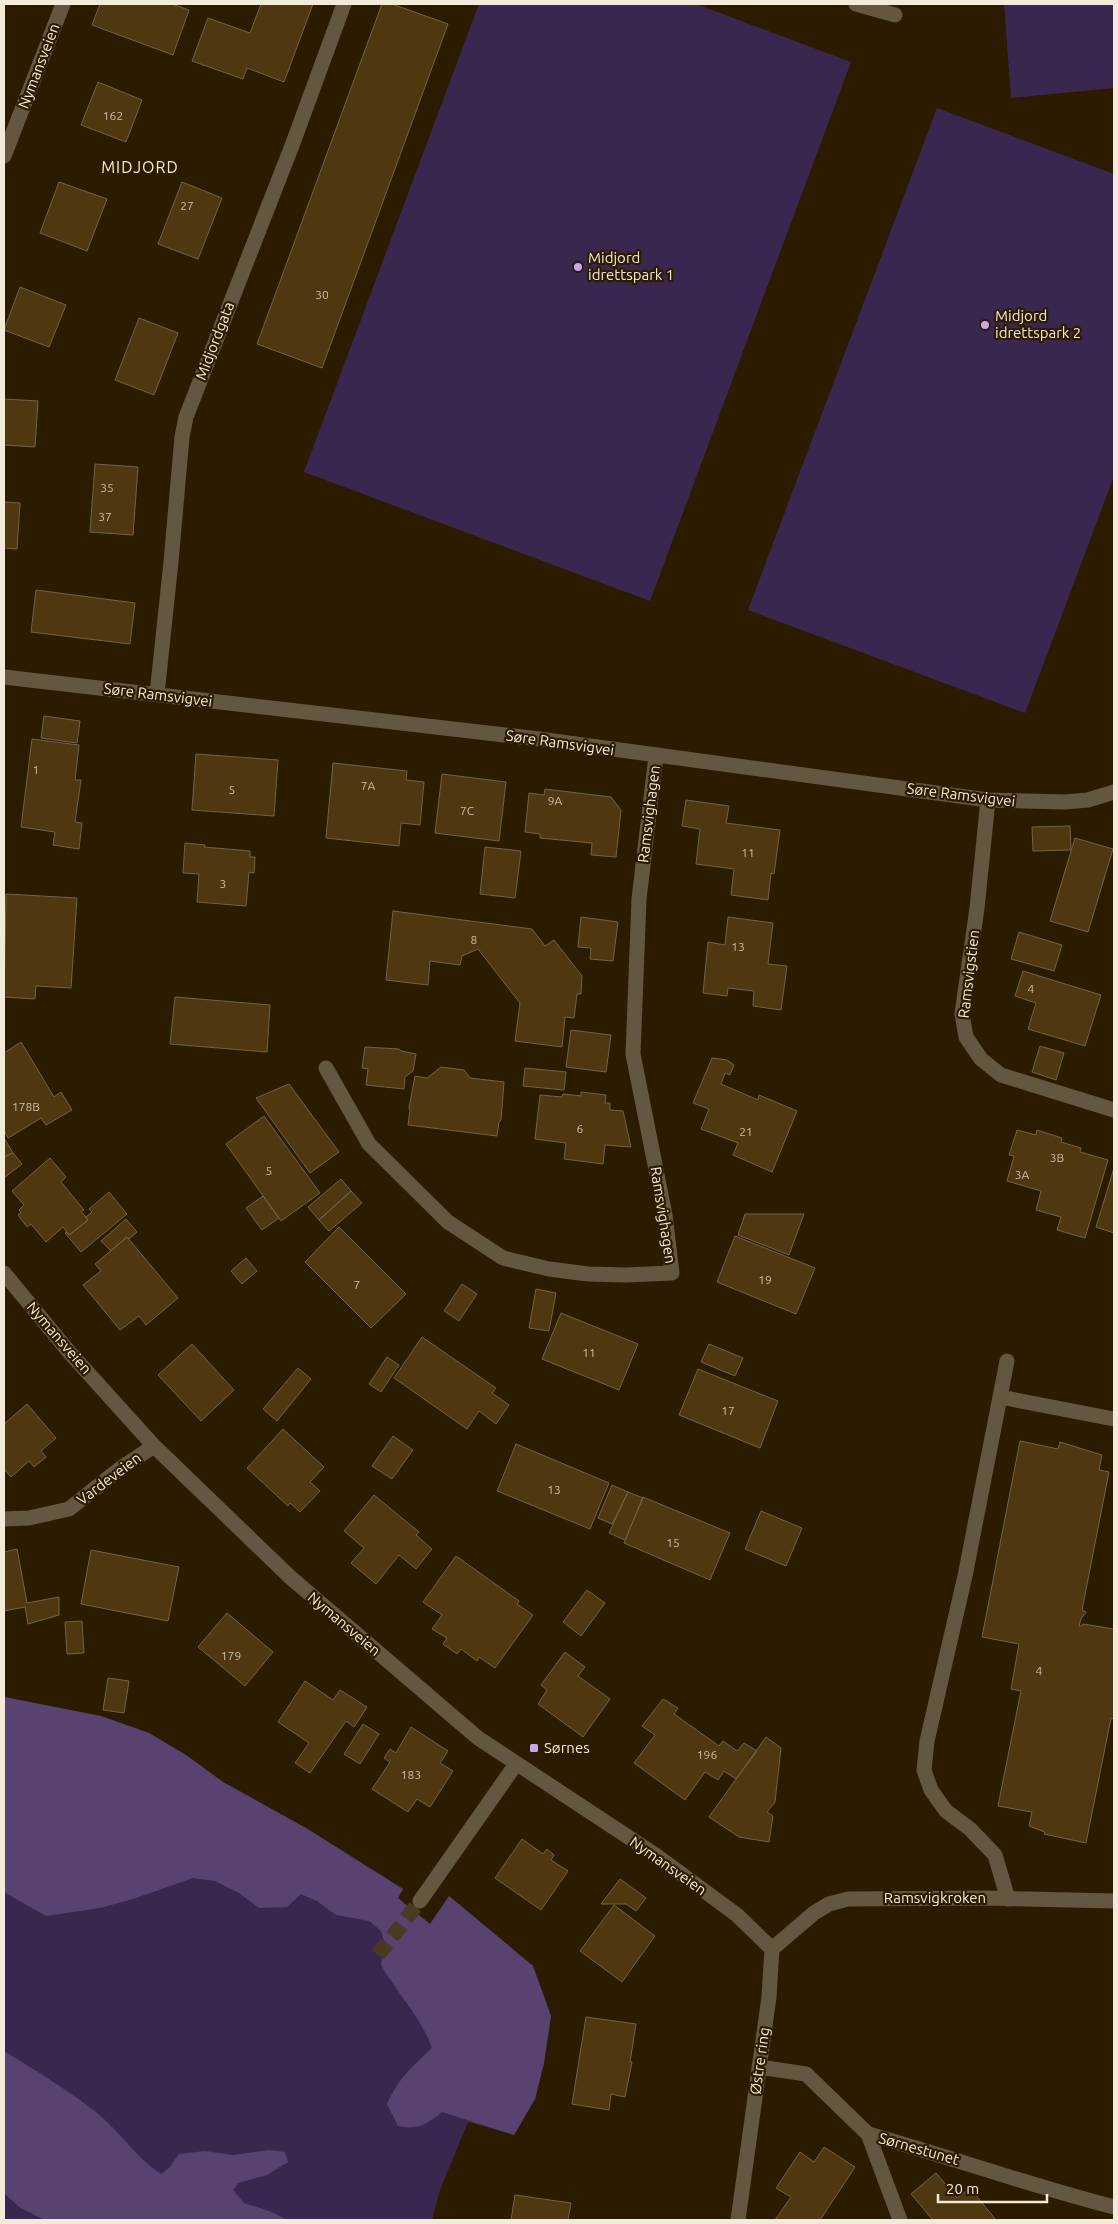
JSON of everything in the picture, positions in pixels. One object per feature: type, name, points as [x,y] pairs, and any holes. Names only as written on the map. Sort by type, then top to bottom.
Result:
[{"type":"street","name":"Nymansveien","points":[[4,156],[63,4]]},
{"type":"street","name":"Midjordgata","points":[[157,694],[182,437],[186,418],[293,143],[344,4]]},
{"type":"street","points":[[856,4],[870,10],[895,15]]},
{"type":"street","name":"Søre Ramsvigvei","points":[[4,677],[530,738],[988,800],[1065,802],[1088,800],[1114,792]]},
{"type":"street","name":"Ramsvighagen","points":[[326,1068],[369,1144],[448,1222],[503,1258],[549,1269],[588,1274],[672,1273],[665,1215],[633,1054],[639,899],[656,756]]},
{"type":"street","name":"Ramsvigstien","points":[[988,800],[977,908],[962,1014],[966,1037],[981,1059],[1000,1075],[1114,1110]]},
{"type":"street","name":"Nymansveien","points":[[4,1273],[70,1353],[154,1446],[290,1577],[478,1738],[657,1856],[737,1915],[772,1949]]},
{"type":"street","points":[[1007,1361],[965,1576],[927,1741],[924,1770],[930,1790],[946,1811],[970,1829],[995,1855],[1008,1899]]},
{"type":"street","points":[[1000,1397],[1114,1419]]},
{"type":"street","name":"Vardeveien","points":[[4,1519],[29,1518],[69,1509],[121,1468],[154,1446]]},
{"type":"street","points":[[420,1901],[516,1764]]},
{"type":"street","name":"Ramsvigkroken","points":[[772,1949],[814,1913],[829,1904],[848,1899],[1114,1901]]},
{"type":"street","name":"Østre ring","points":[[738,2220],[769,1997],[772,1949]]},
{"type":"street","name":"Sørnestunet","points":[[759,2067],[806,2074],[868,2134],[900,2220]]},
{"type":"street","name":"Sørnestunet","points":[[868,2134],[955,2159],[1070,2196],[1114,2207]]},
{"type":"shaded area","name":"Midjord idrettspark 1","points":[[479,4],[696,4],[851,62],[650,601],[304,472]]},
{"type":"shaded area","points":[[1004,4],[1114,4],[1114,88],[1011,98]]},
{"type":"shaded area","name":"Midjord idrettspark 2","points":[[937,108],[1114,174],[1114,476],[1025,713],[748,610]]},
{"type":"shaded area","points":[[4,1697],[101,1716],[149,1733],[186,1755],[223,1782],[306,1828],[403,1889],[398,1898],[430,1924],[449,1896],[533,1966],[551,2016],[544,2063],[535,2099],[514,2135],[468,2122],[440,2190],[432,2220],[4,2220]]},
{"type":"shaded area","points":[[4,1697],[101,1716],[149,1733],[186,1755],[223,1782],[306,1828],[403,1889],[398,1898],[430,1924],[449,1896],[533,1966],[551,2016],[544,2063],[535,2099],[514,2135],[442,2112],[417,2127],[398,2126],[387,2104],[401,2079],[432,2048],[422,2026],[381,1965],[385,1944],[381,1931],[369,1921],[336,1915],[317,1901],[301,1894],[287,1907],[259,1908],[239,1893],[215,1881],[193,1878],[133,1899],[100,1908],[46,1916],[4,1892]]},
{"type":"shaded area","points":[[4,2051],[55,2083],[103,2118],[145,2161],[161,2174],[169,2168],[179,2154],[205,2151],[233,2155],[269,2150],[285,2152],[288,2162],[267,2175],[238,2183],[233,2190],[244,2203],[269,2211],[288,2220],[44,2220],[19,2207],[4,2193]]},
{"type":"building","points":[[100,4],[172,4],[189,10],[173,55],[92,25]]},
{"type":"building","points":[[261,4],[313,4],[284,82],[247,68],[243,79],[192,61],[208,18],[250,33]]},
{"type":"building","points":[[382,4],[392,4],[448,24],[322,368],[257,344]]},
{"type":"building","points":[[98,82],[142,100],[126,142],[81,125]]},
{"type":"building","points":[[59,182],[107,199],[87,251],[40,233]]},
{"type":"building","points":[[182,182],[222,198],[198,259],[158,244]]},
{"type":"building","points":[[20,287],[66,305],[49,347],[4,330]]},
{"type":"building","points":[[139,318],[178,333],[154,395],[115,380]]},
{"type":"building","points":[[4,399],[38,401],[35,447],[4,445]]},
{"type":"building","points":[[95,464],[138,467],[133,535],[90,532]]},
{"type":"building","points":[[4,502],[20,503],[17,549],[4,548]]},
{"type":"building","points":[[36,590],[135,603],[130,644],[31,632]]},
{"type":"building","points":[[44,716],[80,721],[77,743],[41,738]]},
{"type":"building","points":[[32,739],[79,745],[75,780],[81,780],[75,822],[82,823],[79,849],[53,845],[55,832],[21,827]]},
{"type":"building","points":[[196,754],[278,760],[274,816],[192,810]]},
{"type":"building","points":[[333,763],[407,771],[406,780],[424,782],[420,825],[401,823],[399,846],[326,838]]},
{"type":"building","points":[[442,774],[506,782],[499,841],[435,833]]},
{"type":"building","points":[[545,789],[611,797],[621,810],[616,857],[591,855],[592,843],[540,838],[540,834],[525,832],[529,793],[544,795]]},
{"type":"building","points":[[686,800],[729,806],[726,823],[780,830],[774,874],[771,873],[768,900],[731,895],[734,869],[696,864],[700,829],[682,826]]},
{"type":"building","points":[[1070,826],[1071,850],[1033,851],[1032,827]]},
{"type":"building","points":[[1075,838],[1113,849],[1088,932],[1050,921]]},
{"type":"building","points":[[185,843],[205,845],[204,847],[250,851],[250,857],[255,857],[254,873],[249,872],[246,906],[197,902],[199,874],[183,873]]},
{"type":"building","points":[[485,847],[521,851],[515,898],[480,894]]},
{"type":"building","points":[[6,894],[77,898],[71,988],[36,986],[35,999],[4,997]]},
{"type":"building","points":[[393,911],[532,929],[545,946],[554,940],[582,976],[581,994],[577,994],[574,1018],[565,1017],[562,1047],[515,1041],[520,1003],[478,949],[462,956],[460,965],[430,961],[428,985],[386,980]]},
{"type":"building","points":[[581,917],[618,922],[613,961],[590,959],[591,948],[578,947]]},
{"type":"building","points":[[728,917],[773,923],[768,964],[787,966],[781,1010],[753,1006],[754,991],[728,988],[727,996],[703,993],[708,942],[725,945]]},
{"type":"building","points":[[1019,932],[1062,945],[1054,971],[1011,959]]},
{"type":"building","points":[[1023,971],[1101,995],[1085,1046],[1028,1029],[1036,1003],[1015,996]]},
{"type":"building","points":[[175,997],[270,1005],[267,1052],[170,1044]]},
{"type":"building","points":[[571,1030],[611,1035],[606,1072],[566,1067]]},
{"type":"building","points":[[21,1042],[54,1097],[61,1092],[72,1110],[46,1125],[41,1118],[8,1138],[4,1130],[4,1053]]},
{"type":"building","points":[[1040,1046],[1064,1053],[1056,1080],[1032,1072]]},
{"type":"building","points":[[365,1047],[399,1049],[416,1054],[413,1071],[405,1077],[404,1089],[366,1085],[368,1069],[362,1068]]},
{"type":"building","points":[[712,1058],[727,1060],[734,1065],[730,1075],[725,1073],[721,1084],[758,1100],[759,1095],[797,1111],[772,1172],[733,1155],[738,1143],[701,1129],[709,1109],[693,1103]]},
{"type":"building","points":[[441,1067],[464,1070],[470,1078],[504,1082],[501,1120],[497,1136],[408,1125],[415,1076],[427,1078]]},
{"type":"building","points":[[525,1068],[566,1072],[564,1090],[523,1086]]},
{"type":"building","points":[[289,1084],[339,1152],[310,1173],[256,1098]]},
{"type":"building","points":[[581,1092],[606,1095],[605,1103],[610,1103],[610,1110],[623,1111],[631,1147],[605,1145],[603,1164],[564,1159],[566,1143],[535,1139],[540,1095],[562,1097],[563,1094],[581,1096]]},
{"type":"building","points":[[264,1116],[320,1193],[281,1221],[226,1144]]},
{"type":"building","points":[[1017,1130],[1036,1135],[1037,1130],[1062,1138],[1061,1142],[1081,1148],[1080,1152],[1108,1160],[1085,1238],[1057,1230],[1061,1217],[1036,1210],[1041,1191],[1007,1181],[1014,1156],[1009,1155]]},
{"type":"building","points":[[4,1138],[13,1153],[4,1157]]},
{"type":"building","points":[[13,1153],[22,1164],[4,1178],[4,1157]]},
{"type":"building","points":[[50,1158],[66,1177],[61,1182],[84,1210],[81,1211],[88,1220],[69,1235],[63,1227],[46,1242],[31,1224],[27,1227],[18,1215],[21,1213],[19,1210],[24,1205],[12,1191]]},
{"type":"building","points":[[1114,1168],[1114,1233],[1096,1227]]},
{"type":"building","points":[[341,1179],[351,1191],[319,1220],[308,1207]]},
{"type":"building","points":[[351,1191],[362,1203],[329,1231],[319,1220]]},
{"type":"building","points":[[109,1192],[127,1214],[81,1252],[65,1233],[67,1232],[69,1235],[88,1220],[86,1217],[92,1212],[89,1209]]},
{"type":"building","points":[[263,1196],[279,1218],[262,1230],[246,1208]]},
{"type":"building","points":[[745,1214],[804,1214],[789,1255],[738,1235]]},
{"type":"building","points":[[126,1219],[137,1232],[129,1239],[127,1237],[111,1251],[101,1241]]},
{"type":"building","points":[[339,1227],[406,1294],[371,1328],[305,1262]]},
{"type":"building","points":[[735,1236],[815,1268],[796,1314],[717,1282]]},
{"type":"building","points":[[127,1237],[178,1298],[146,1325],[139,1316],[120,1330],[83,1285],[101,1271],[95,1264]]},
{"type":"building","points":[[246,1258],[257,1271],[242,1284],[231,1271]]},
{"type":"building","points":[[462,1284],[477,1294],[459,1321],[444,1311]]},
{"type":"building","points":[[536,1289],[556,1293],[549,1331],[529,1328]]},
{"type":"building","points":[[561,1313],[638,1344],[619,1390],[542,1359]]},
{"type":"building","points":[[422,1337],[496,1388],[492,1393],[509,1405],[496,1424],[479,1411],[467,1429],[394,1378]]},
{"type":"building","points":[[192,1344],[234,1390],[201,1421],[158,1375]]},
{"type":"building","points":[[709,1344],[743,1358],[735,1376],[701,1362]]},
{"type":"building","points":[[387,1357],[399,1365],[381,1392],[369,1384]]},
{"type":"building","points":[[298,1368],[311,1379],[277,1421],[263,1409]]},
{"type":"building","points":[[698,1369],[778,1401],[760,1448],[679,1415]]},
{"type":"building","points":[[27,1404],[56,1438],[41,1451],[46,1457],[34,1467],[29,1461],[11,1477],[4,1469],[4,1424]]},
{"type":"building","points":[[283,1429],[324,1467],[310,1482],[320,1491],[300,1512],[290,1503],[288,1506],[247,1468]]},
{"type":"building","points":[[393,1436],[413,1450],[392,1479],[372,1466]]},
{"type":"building","points":[[1020,1441],[1058,1449],[1060,1442],[1102,1455],[1099,1470],[1109,1472],[1082,1610],[1086,1612],[1079,1626],[1083,1624],[1114,1629],[1114,1719],[1111,1718],[1086,1843],[1044,1834],[1045,1832],[1029,1826],[1032,1812],[998,1806],[1021,1691],[1011,1689],[1019,1644],[982,1637]]},
{"type":"building","points":[[516,1444],[609,1483],[590,1529],[497,1491]]},
{"type":"building","points":[[612,1485],[628,1492],[612,1524],[598,1518]]},
{"type":"building","points":[[628,1492],[643,1498],[625,1540],[609,1533]]},
{"type":"building","points":[[374,1495],[419,1532],[416,1535],[432,1549],[416,1569],[399,1555],[376,1584],[351,1563],[364,1548],[344,1531]]},
{"type":"building","points":[[643,1497],[730,1533],[710,1580],[624,1543]]},
{"type":"building","points":[[761,1511],[802,1528],[786,1566],[745,1549]]},
{"type":"building","points":[[17,1549],[27,1603],[59,1597],[59,1615],[28,1624],[25,1607],[4,1611],[4,1552]]},
{"type":"building","points":[[91,1550],[179,1567],[168,1621],[81,1604]]},
{"type":"building","points":[[456,1556],[519,1601],[517,1604],[533,1615],[495,1668],[479,1657],[477,1661],[461,1649],[457,1654],[443,1644],[447,1638],[432,1629],[442,1615],[423,1602]]},
{"type":"building","points":[[587,1590],[605,1603],[581,1636],[563,1622]]},
{"type":"building","points":[[227,1613],[273,1652],[245,1686],[198,1647]]},
{"type":"building","points":[[82,1621],[84,1653],[67,1654],[65,1622]]},
{"type":"building","points":[[565,1652],[585,1667],[578,1676],[610,1699],[583,1737],[538,1704],[547,1690],[541,1685]]},
{"type":"building","points":[[108,1678],[129,1681],[124,1713],[103,1710]]},
{"type":"building","points":[[305,1681],[333,1700],[340,1690],[367,1707],[354,1727],[346,1721],[310,1773],[295,1763],[309,1743],[278,1722]]},
{"type":"building","points":[[663,1699],[678,1708],[674,1714],[719,1746],[723,1741],[737,1751],[744,1743],[757,1751],[736,1779],[724,1771],[718,1780],[705,1772],[685,1800],[634,1763],[655,1735],[642,1726]]},
{"type":"building","points":[[363,1724],[379,1734],[360,1764],[344,1754]]},
{"type":"building","points":[[411,1727],[448,1751],[440,1763],[453,1771],[430,1807],[417,1799],[408,1812],[372,1789],[390,1762],[384,1758],[390,1749],[396,1753]]},
{"type":"building","points":[[766,1737],[781,1748],[775,1802],[767,1812],[773,1816],[769,1842],[739,1837],[709,1817]]},
{"type":"building","points":[[522,1839],[543,1854],[547,1849],[554,1855],[551,1860],[568,1871],[541,1910],[495,1878]]},
{"type":"building","points":[[620,1879],[646,1898],[636,1911],[626,1904],[601,1904]]},
{"type":"building","points":[[614,1905],[655,1936],[622,1982],[580,1951]]},
{"type":"building","points":[[586,2017],[636,2024],[630,2062],[632,2062],[625,2097],[611,2094],[609,2110],[572,2104]]},
{"type":"building","points":[[824,2147],[855,2167],[820,2220],[775,2220],[791,2197],[776,2188],[800,2152],[814,2162]]},
{"type":"building","points":[[936,2173],[957,2198],[970,2188],[996,2220],[933,2220],[911,2194]]},
{"type":"building","points":[[515,2195],[571,2203],[568,2220],[511,2220]]},
{"type":"tunnel","points":[[378,1955],[420,1901]]},
{"type":"place","name":"Midjord idrettspark 1","points":[[578,267]]},
{"type":"place","name":"Midjord idrettspark 2","points":[[985,325]]},
{"type":"place","name":"Sørnes","points":[[534,1748]]},
{"type":"district","name":"MIDJORD","points":[[140,167]]}]
